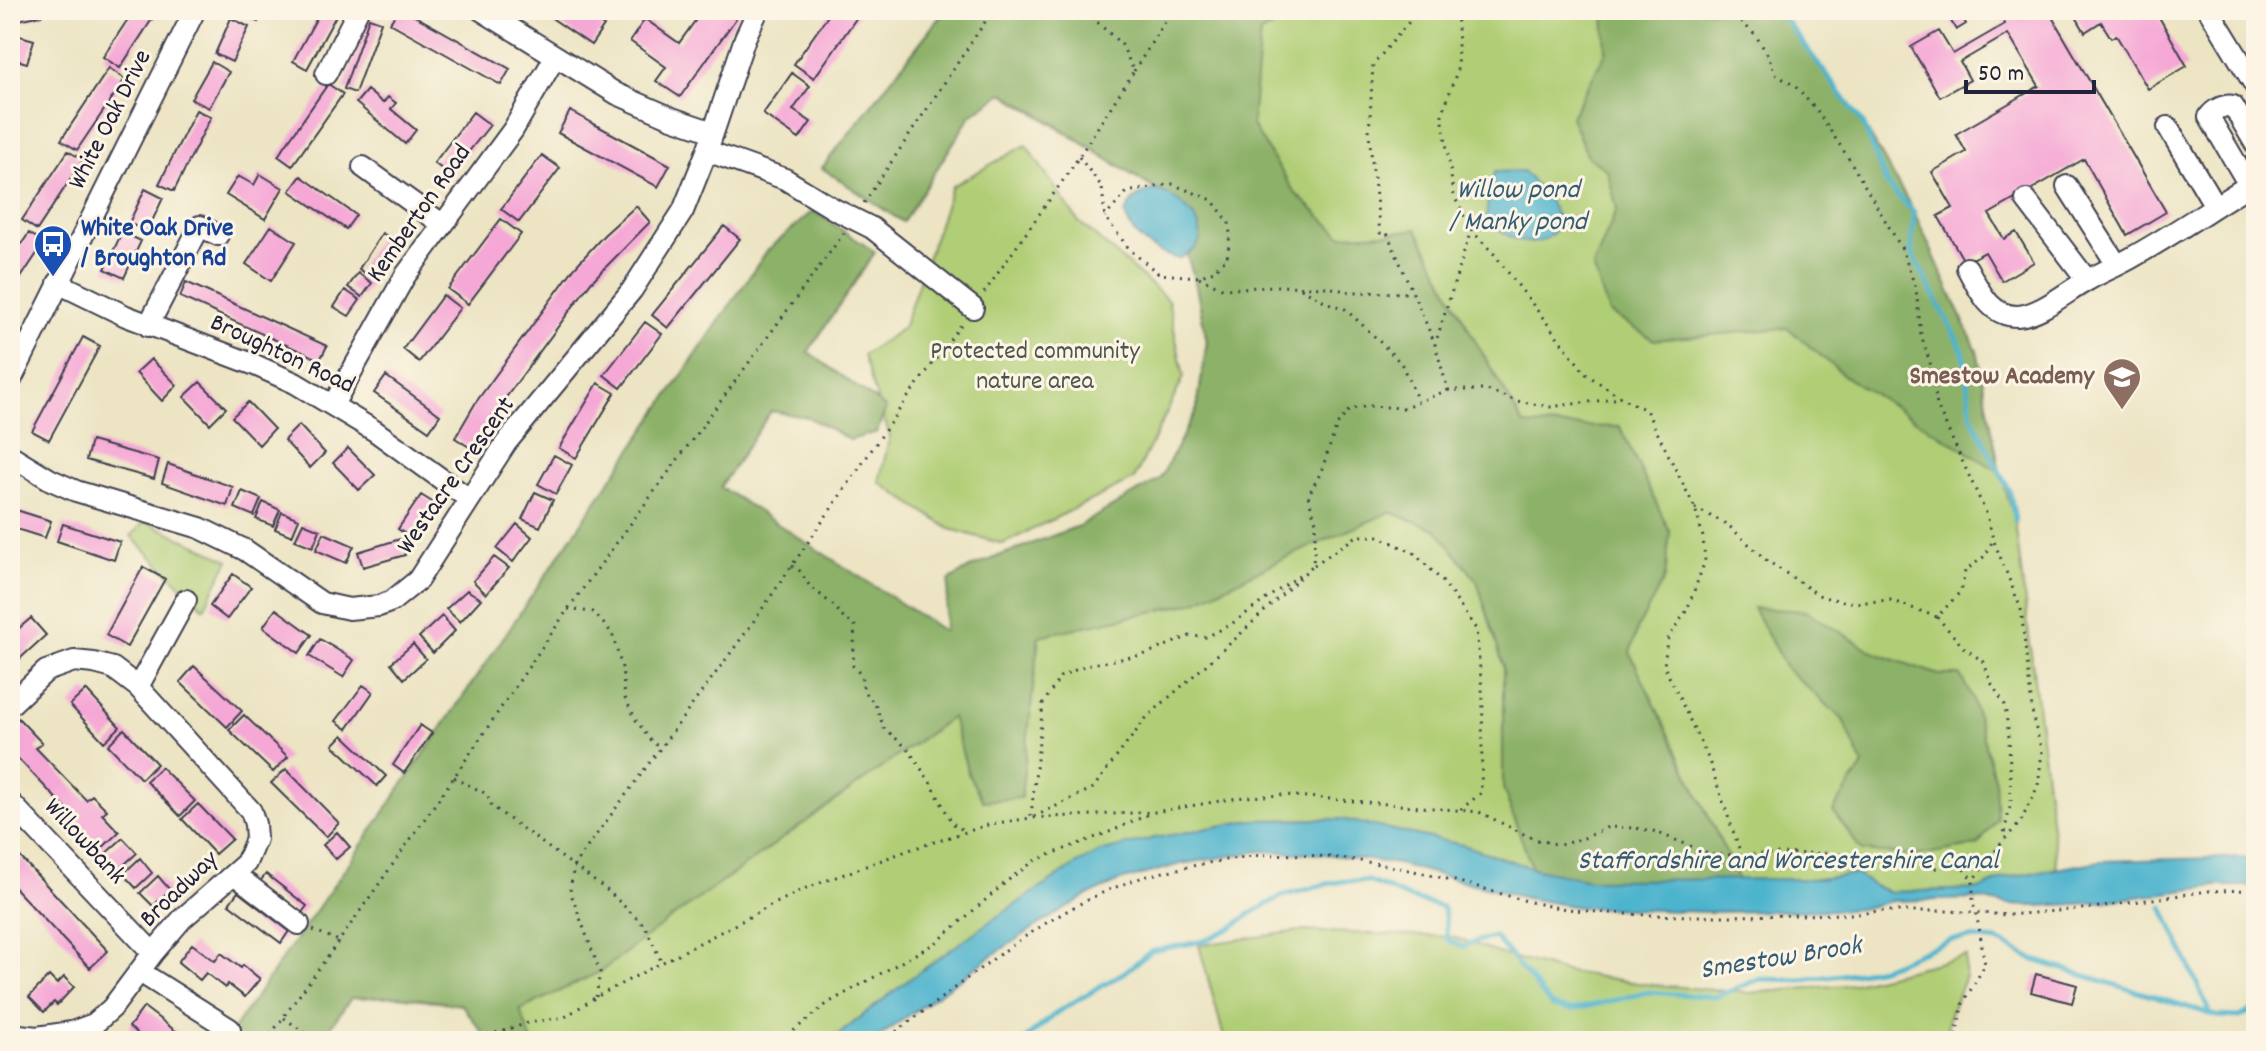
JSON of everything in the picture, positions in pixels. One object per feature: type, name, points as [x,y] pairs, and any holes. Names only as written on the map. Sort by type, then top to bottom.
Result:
[{"type":"street","name":"White Oak Drive","points":[[10,382],[195,10]]},
{"type":"street","points":[[326,74],[361,10],[375,10]]},
{"type":"street","points":[[481,10],[555,57],[642,106],[785,179],[872,228],[973,308]]},
{"type":"street","name":"Westacre Crescent","points":[[10,455],[76,491],[200,528],[245,550],[322,603],[349,609],[379,606],[392,601],[418,580],[506,443],[632,290],[683,211],[758,10]]},
{"type":"street","points":[[2209,10],[2256,87]]},
{"type":"street","name":"Kemberton Road","points":[[333,405],[405,276],[513,130],[555,57]]},
{"type":"street","points":[[1967,268],[1986,302],[2000,311],[2015,316],[2053,303],[2252,183],[2209,117],[2210,114],[2226,105],[2233,106],[2256,145]]},
{"type":"street","points":[[2168,127],[2215,206]]},
{"type":"street","points":[[363,166],[442,224]]},
{"type":"street","points":[[2067,186],[2117,265]]},
{"type":"street","points":[[2026,200],[2087,280]]},
{"type":"street","points":[[148,326],[200,226],[218,235]]},
{"type":"street","name":"Broughton Road","points":[[58,283],[148,326],[295,383],[375,431],[469,499]]},
{"type":"street","points":[[138,687],[186,600]]},
{"type":"street","name":"Broadway","points":[[10,705],[46,671],[74,661],[113,668],[138,687],[251,811],[256,839],[246,863],[182,919],[112,1008],[94,1024],[58,1038],[10,1034]]},
{"type":"street","name":"Willowbank","points":[[10,802],[153,953]]},
{"type":"street","points":[[234,874],[299,924]]},
{"type":"street","points":[[140,972],[230,1029]]},
{"type":"path","points":[[266,1041],[454,777],[568,609],[854,219],[993,10]]},
{"type":"path","points":[[1084,10],[1122,45],[1134,71]]},
{"type":"path","points":[[596,997],[600,972],[570,891],[574,865],[749,628],[1079,157],[1172,10]]},
{"type":"path","points":[[1419,10],[1373,65],[1369,134],[1380,233],[1387,233],[1413,293],[1435,345],[1448,390]]},
{"type":"path","points":[[1456,10],[1457,71],[1442,115],[1454,196],[1471,230],[1494,254],[1586,374],[1646,410],[1695,508],[1703,537],[1705,561],[1687,610],[1667,640],[1664,666],[1708,758],[1741,854]]},
{"type":"path","points":[[1730,10],[1756,36],[1775,74],[1795,86],[1818,112],[1902,249],[1916,289],[1921,335],[1931,366],[1937,406],[1987,515],[1993,539],[2021,609],[2033,718],[2042,752],[2038,786],[2020,823],[1973,880],[1973,903],[1985,965],[1963,1003],[1955,1041]]},
{"type":"path","points":[[1079,157],[1102,187],[1105,217],[1130,250],[1159,274],[1199,277],[1224,289],[1297,286],[1328,287],[1350,292],[1413,293]]},
{"type":"path","points":[[1105,217],[1127,192],[1151,187],[1172,184],[1212,200],[1229,222],[1227,259],[1214,271],[1199,277]]},
{"type":"path","points":[[1435,345],[1471,230]]},
{"type":"path","points":[[1297,286],[1345,309],[1354,317],[1401,363],[1418,402]]},
{"type":"path","points":[[1031,818],[1093,788],[1147,717],[1313,565],[1316,522],[1308,496],[1321,472],[1337,425],[1350,409],[1371,406],[1403,408],[1448,390],[1487,390],[1517,401],[1550,407],[1622,398]]},
{"type":"path","points":[[1695,508],[1728,525],[1766,560],[1822,597],[1855,603],[1890,600],[1937,617],[1964,648],[1984,662],[1990,681],[2005,705],[2009,738],[2011,802],[2003,841]]},
{"type":"path","points":[[1031,818],[1043,704],[1060,677],[1086,665],[1143,655],[1190,636],[1206,637],[1230,625],[1357,536],[1378,536],[1414,553],[1444,583],[1476,629],[1483,700],[1481,793],[1459,811]]},
{"type":"path","points":[[1937,617],[1961,591],[1965,571],[1985,556],[1993,539]]},
{"type":"path","points":[[792,566],[844,619],[855,624],[853,666],[861,675],[864,692],[875,704],[884,728],[908,749],[917,762],[952,823],[966,832]]},
{"type":"path","points":[[568,609],[593,612],[612,633],[622,668],[625,698],[653,744],[662,746]]},
{"type":"path","points":[[454,777],[488,795],[490,804],[497,810],[608,891],[645,926],[662,963]]},
{"type":"path","points":[[440,1041],[500,1032],[528,1023],[565,1017],[596,997],[801,890],[991,824],[1031,818],[1154,812],[1244,797],[1284,795],[1479,812],[1534,839],[1560,845],[1608,827],[1634,828],[1653,831],[1713,855],[1824,853],[1874,857],[1931,869],[1958,863],[1973,880]]},
{"type":"path","points":[[781,1041],[828,1003],[937,942],[1036,860],[1154,812]]},
{"type":"path","points":[[883,1041],[994,958],[1092,898],[1161,872],[1235,858],[1294,856],[1363,861],[1455,881],[1532,903],[1614,913],[1691,916],[1858,914],[1878,911],[2008,915],[2092,908],[2208,891],[2256,890]]},
{"type":"path","points":[[299,924],[339,941]]},
{"type":"path","points":[[283,1017],[317,1041]]},
{"type":"green space","name":"Protected community nature area","points":[[945,10],[1778,10],[1864,125],[1914,212],[1977,351],[2000,472],[2015,521],[2057,868],[2005,878],[1981,889],[1890,892],[1856,874],[1818,879],[1661,881],[1532,868],[1463,845],[1341,819],[1252,820],[1155,838],[1100,853],[1077,864],[992,920],[838,1035],[822,1041],[489,1041],[462,1005],[399,996],[351,998],[320,1041],[225,1041],[767,251],[813,211],[875,252],[808,352],[878,402],[863,355],[903,328],[952,186],[1026,145],[1078,221],[1168,300],[1184,377],[1134,479],[1003,544],[950,529],[879,482],[890,436],[883,416],[877,432],[850,440],[808,417],[771,411],[720,487],[952,717],[949,581],[968,569],[1079,526],[1160,479],[1197,409],[1207,341],[1195,281],[1170,199],[1003,93],[971,115],[903,222],[822,168]]},
{"type":"green space","points":[[946,10],[1310,10],[1260,33],[1252,125],[1295,193],[1341,235],[1417,229],[1473,337],[1524,425],[1620,427],[1670,532],[1665,578],[1638,627],[1630,653],[1739,880],[1589,880],[1532,868],[1503,788],[1503,665],[1477,581],[1437,530],[1390,512],[1278,561],[1193,603],[1039,636],[1021,798],[983,801],[969,776],[952,717],[600,972],[520,1010],[532,1041],[489,1041],[462,1005],[399,996],[351,998],[320,1041],[225,1041],[767,251],[813,211],[875,252],[808,352],[886,408],[877,432],[850,440],[808,417],[771,411],[720,487],[944,631],[949,581],[968,569],[1079,526],[1160,479],[1197,409],[1207,341],[1195,281],[1170,199],[1003,93],[971,115],[903,222],[822,168]]},
{"type":"green space","points":[[1604,10],[1778,10],[1864,125],[1914,212],[1977,351],[2000,472],[1846,377],[1788,328],[1654,340],[1609,313],[1593,267],[1617,209],[1607,170],[1588,157],[1571,117],[1606,52]]},
{"type":"green space","points":[[145,521],[229,560],[204,608],[131,536]]},
{"type":"green space","points":[[1753,608],[1806,611],[1875,653],[1939,675],[1960,675],[1972,697],[1995,781],[1997,819],[1978,845],[1915,856],[1862,851],[1833,811],[1863,765],[1843,720],[1786,668]]},
{"type":"green space","points":[[1300,931],[1453,937],[1557,970],[1644,984],[1749,993],[1846,985],[1966,956],[1965,976],[1949,1017],[1945,1041],[1225,1041],[1199,945]]},
{"type":"water","name":"Willow pond / Manky pond","points":[[1523,171],[1546,196],[1562,224],[1549,237],[1531,243],[1515,239],[1486,221],[1489,187],[1495,172]]},
{"type":"water","points":[[1156,190],[1181,204],[1200,229],[1196,247],[1179,259],[1146,244],[1133,231],[1125,214],[1137,197]]},
{"type":"water","points":[[1341,819],[1463,845],[1532,868],[1589,880],[1818,879],[1856,874],[1890,892],[1981,889],[2005,878],[2101,861],[2256,857],[2256,886],[2216,886],[2092,903],[2036,906],[1979,899],[1891,901],[1843,910],[1706,912],[1578,907],[1526,898],[1398,864],[1324,854],[1260,851],[1181,864],[1120,881],[1040,924],[873,1041],[822,1041],[838,1035],[992,920],[1100,852],[1252,820]]},
{"type":"building","points":[[10,10],[41,10],[42,15],[10,22]]},
{"type":"building","points":[[134,10],[158,10],[120,68],[103,57]]},
{"type":"building","points":[[243,10],[264,10],[258,22],[241,14]]},
{"type":"building","points":[[321,10],[339,10],[307,69],[293,61]]},
{"type":"building","points":[[398,10],[404,10],[510,69],[501,85],[390,23]]},
{"type":"building","points":[[540,10],[581,10],[604,26],[591,45]]},
{"type":"building","points":[[703,10],[742,10],[680,97],[656,81],[666,67],[630,41],[645,19],[679,43]]},
{"type":"building","points":[[832,10],[862,10],[814,78],[794,64]]},
{"type":"building","points":[[1945,10],[1958,10],[1966,24],[1956,30]]},
{"type":"building","points":[[1997,10],[2048,10],[2166,212],[2127,235],[2084,159],[1989,214],[2004,239],[2016,232],[2034,262],[2002,281],[1985,252],[1965,263],[1938,216],[1953,208],[1932,172],[1966,152],[1956,134],[2039,86],[2008,34],[1960,62],[1970,80],[1940,97],[1911,47],[1939,31],[1953,54],[2005,24]]},
{"type":"building","points":[[2072,10],[2155,10],[2187,66],[2148,89],[2116,35],[2111,38],[2101,22],[2085,32]]},
{"type":"building","points":[[231,18],[249,27],[232,62],[215,54]]},
{"type":"building","points":[[369,18],[381,22],[355,93],[344,89]]},
{"type":"building","points":[[10,33],[34,40],[27,63],[10,58]]},
{"type":"building","points":[[212,62],[229,72],[209,108],[191,99]]},
{"type":"building","points":[[109,68],[125,79],[77,150],[61,140]]},
{"type":"building","points":[[792,73],[810,86],[793,110],[811,122],[799,139],[763,114]]},
{"type":"building","points":[[328,84],[343,94],[292,166],[278,156]]},
{"type":"building","points":[[367,90],[383,103],[388,97],[396,103],[391,109],[416,130],[405,144],[356,103]]},
{"type":"building","points":[[196,110],[211,117],[174,191],[159,184]]},
{"type":"building","points":[[570,111],[670,165],[658,187],[558,133]]},
{"type":"building","points":[[473,112],[490,125],[450,175],[434,163]]},
{"type":"building","points":[[68,151],[83,160],[37,230],[22,220]]},
{"type":"building","points":[[542,155],[560,168],[519,222],[501,209]]},
{"type":"building","points":[[260,174],[283,188],[265,219],[226,195],[238,176],[254,185]]},
{"type":"building","points":[[301,176],[356,215],[346,229],[290,191]]},
{"type":"building","points":[[145,189],[163,198],[147,232],[129,223]]},
{"type":"building","points":[[636,206],[650,222],[591,282],[493,415],[474,450],[455,438],[476,402],[575,267]]},
{"type":"building","points":[[501,219],[521,234],[468,304],[448,289]]},
{"type":"building","points":[[271,226],[296,242],[271,281],[246,264]]},
{"type":"building","points":[[724,226],[740,239],[668,328],[652,315]]},
{"type":"building","points":[[122,232],[141,241],[124,278],[105,269]]},
{"type":"building","points":[[29,233],[44,243],[10,294],[10,261]]},
{"type":"building","points":[[382,233],[396,241],[373,278],[359,269]]},
{"type":"building","points":[[358,273],[372,283],[362,297],[348,287]]},
{"type":"building","points":[[186,282],[327,346],[320,360],[180,297]]},
{"type":"building","points":[[345,290],[360,300],[349,316],[334,307]]},
{"type":"building","points":[[443,295],[460,308],[419,362],[403,349]]},
{"type":"building","points":[[645,322],[662,334],[621,388],[604,375]]},
{"type":"building","points":[[83,337],[100,346],[49,440],[32,431]]},
{"type":"building","points":[[151,359],[177,385],[162,401],[136,373]]},
{"type":"building","points":[[386,376],[440,415],[429,431],[374,393]]},
{"type":"building","points":[[200,382],[226,408],[210,424],[184,397]]},
{"type":"building","points":[[598,383],[615,393],[576,458],[559,448]]},
{"type":"building","points":[[248,402],[274,429],[259,445],[232,417]]},
{"type":"building","points":[[299,425],[325,453],[310,468],[284,440]]},
{"type":"building","points":[[91,441],[159,460],[154,479],[86,460]]},
{"type":"building","points":[[348,448],[375,475],[359,490],[333,463]]},
{"type":"building","points":[[554,455],[572,465],[556,494],[538,484]]},
{"type":"building","points":[[168,464],[233,487],[227,506],[162,483]]},
{"type":"building","points":[[242,491],[261,499],[254,516],[235,508]]},
{"type":"building","points":[[535,492],[553,500],[540,527],[522,519]]},
{"type":"building","points":[[421,495],[437,505],[414,540],[398,529]]},
{"type":"building","points":[[263,502],[280,510],[273,526],[256,519]]},
{"type":"building","points":[[10,508],[51,521],[45,538],[10,527]]},
{"type":"building","points":[[282,512],[299,519],[292,536],[275,529]]},
{"type":"building","points":[[303,523],[320,530],[313,547],[295,540]]},
{"type":"building","points":[[63,524],[120,542],[114,560],[57,541]]},
{"type":"building","points":[[517,524],[532,537],[513,562],[497,549]]},
{"type":"building","points":[[324,533],[354,546],[346,563],[316,550]]},
{"type":"building","points":[[400,539],[405,555],[363,567],[358,552]]},
{"type":"building","points":[[494,557],[509,568],[486,594],[473,581]]},
{"type":"building","points":[[143,567],[165,579],[127,647],[106,635]]},
{"type":"building","points":[[233,574],[251,587],[227,619],[210,606]]},
{"type":"building","points":[[467,590],[481,599],[460,622],[446,609]]},
{"type":"building","points":[[276,609],[312,635],[299,653],[263,627]]},
{"type":"building","points":[[442,616],[455,631],[433,653],[419,637]]},
{"type":"building","points":[[31,618],[46,635],[14,664],[10,660],[10,636]]},
{"type":"building","points":[[320,639],[354,660],[343,677],[309,656]]},
{"type":"building","points":[[413,644],[426,659],[404,679],[391,663]]},
{"type":"building","points":[[194,666],[242,711],[227,727],[180,682]]},
{"type":"building","points":[[363,685],[373,692],[347,729],[336,721]]},
{"type":"building","points":[[86,690],[120,727],[104,742],[70,705]]},
{"type":"building","points":[[244,715],[288,757],[273,772],[229,730]]},
{"type":"building","points":[[18,718],[42,743],[36,748],[86,800],[92,795],[107,810],[102,814],[119,832],[99,851],[67,818],[71,814],[10,750],[10,725]]},
{"type":"building","points":[[420,725],[432,733],[404,773],[393,765]]},
{"type":"building","points":[[124,729],[157,764],[141,779],[108,745]]},
{"type":"building","points":[[343,735],[386,776],[377,786],[333,745]]},
{"type":"building","points":[[161,767],[195,801],[180,816],[146,781]]},
{"type":"building","points":[[286,769],[339,823],[326,837],[271,783]]},
{"type":"building","points":[[198,804],[232,839],[215,854],[182,819]]},
{"type":"building","points":[[337,832],[350,847],[336,859],[323,845]]},
{"type":"building","points":[[123,838],[137,853],[117,871],[104,855]]},
{"type":"building","points":[[10,846],[108,951],[90,968],[10,883]]},
{"type":"building","points":[[140,858],[152,873],[136,888],[123,874]]},
{"type":"building","points":[[266,874],[307,906],[299,916],[258,884]]},
{"type":"building","points":[[158,876],[170,890],[153,906],[140,893]]},
{"type":"building","points":[[238,892],[289,931],[281,943],[229,904]]},
{"type":"building","points":[[192,944],[215,961],[221,953],[260,979],[245,997],[228,984],[225,988],[206,973],[200,980],[178,962]]},
{"type":"building","points":[[2036,974],[2077,985],[2072,1003],[2031,992]]},
{"type":"building","points":[[49,976],[57,984],[64,977],[74,987],[57,1005],[54,1002],[44,1012],[29,997]]},
{"type":"building","points":[[144,1007],[189,1041],[147,1041],[129,1027]]},
{"type":"waterway","points":[[1778,10],[1864,125],[1887,185],[1914,212],[1911,251],[1963,351],[1972,417],[2010,493],[2015,521]]},
{"type":"waterway","name":"Smestow Brook","points":[[1023,1041],[1059,1011],[1125,972],[1151,951],[1204,941],[1282,896],[1345,881],[1369,881],[1409,898],[1442,907],[1448,940],[1463,947],[1495,937],[1552,1006],[1572,1010],[1649,992],[1715,997],[1760,979],[1801,980],[1882,968],[1951,940],[1971,938],[1998,941],[2034,960],[2217,1016],[2240,1017],[2256,1008]]},
{"type":"waterway","points":[[2163,907],[2210,1013]]},
{"type":"place","name":"White Oak Drive / Broughton Rd","points":[[53,278]]},
{"type":"place","name":"Smestow Academy","points":[[2122,411]]},
{"type":"water label","name":"Staffordshire and Worcestershire Canal","points":[[1788,863]]}]
